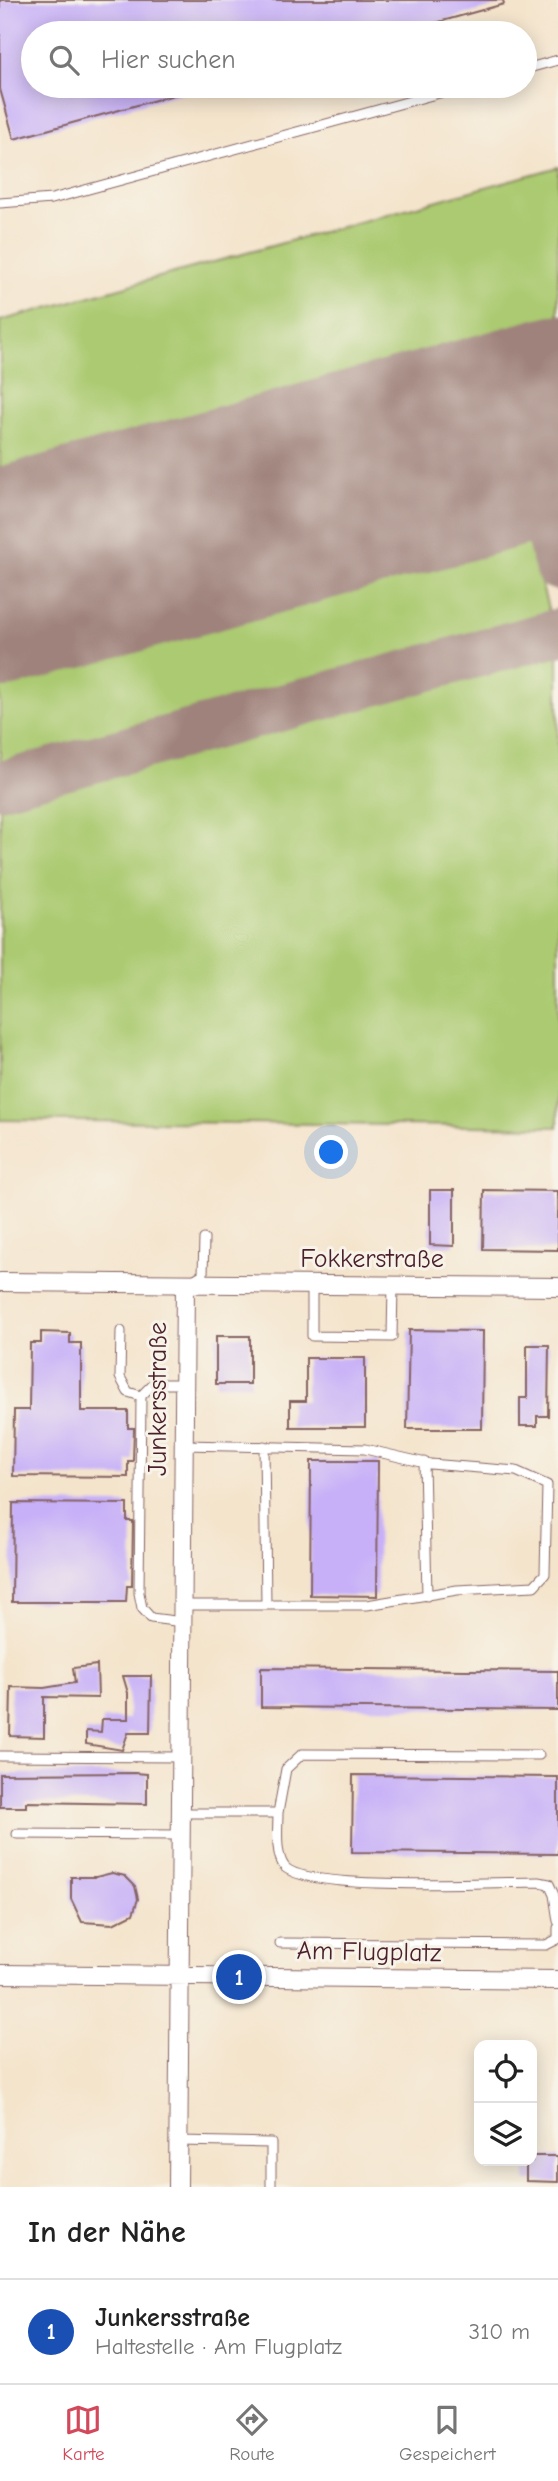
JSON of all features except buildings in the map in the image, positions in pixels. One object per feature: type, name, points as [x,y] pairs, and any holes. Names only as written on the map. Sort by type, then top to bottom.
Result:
[{"type":"street","name":"Fokkerstraße","points":[[0,1282],[558,1287]]},
{"type":"street","name":"Junkersstraße","points":[[178,2187],[186,1284]]},
{"type":"street","name":"Am Flugplatz","points":[[0,1973],[558,1980]]},
{"type":"lane","points":[[537,66],[558,60]]},
{"type":"lane","points":[[0,203],[52,199],[421,98]]},
{"type":"lane","points":[[186,1284],[203,1274],[204,1238]]},
{"type":"lane","points":[[312,1285],[312,1336],[392,1337],[393,1286]]},
{"type":"lane","points":[[121,1331],[120,1377],[128,1392],[141,1396]]},
{"type":"lane","points":[[184,1446],[365,1449],[424,1462],[516,1471],[547,1485],[545,1574],[534,1586],[457,1590],[367,1605],[266,1605],[151,1618],[140,1602],[141,1396],[153,1384],[185,1384]]},
{"type":"lane","points":[[264,1446],[266,1605]]},
{"type":"lane","points":[[424,1462],[427,1596]]},
{"type":"lane","points":[[540,1755],[302,1754],[286,1769],[278,1813],[279,1853],[283,1864],[295,1874],[342,1882],[549,1884],[558,1921]]},
{"type":"lane","points":[[0,1756],[181,1757]]},
{"type":"lane","points":[[181,1813],[278,1813]]},
{"type":"lane","points":[[17,1834],[181,1835]]},
{"type":"lane","points":[[279,1944],[546,1945],[558,1939],[558,1928]]},
{"type":"lane","points":[[179,2141],[271,2143],[271,2187]]},
{"type":"green space","points":[[558,167],[558,442],[0,596],[0,321]]},
{"type":"green space","points":[[523,517],[551,619],[0,771],[0,660]]},
{"type":"green space","points":[[548,648],[558,654],[558,1127],[0,1120],[0,799]]},
{"type":"taxiway","points":[[508,388],[558,567]]},
{"type":"taxiway","points":[[0,785],[558,632]]},
{"type":"runway","points":[[0,528],[558,374]]},
{"type":"runway","points":[[0,629],[558,475]]},
{"type":"place","name":"Junkersstraße","points":[[239,1977]]}]
